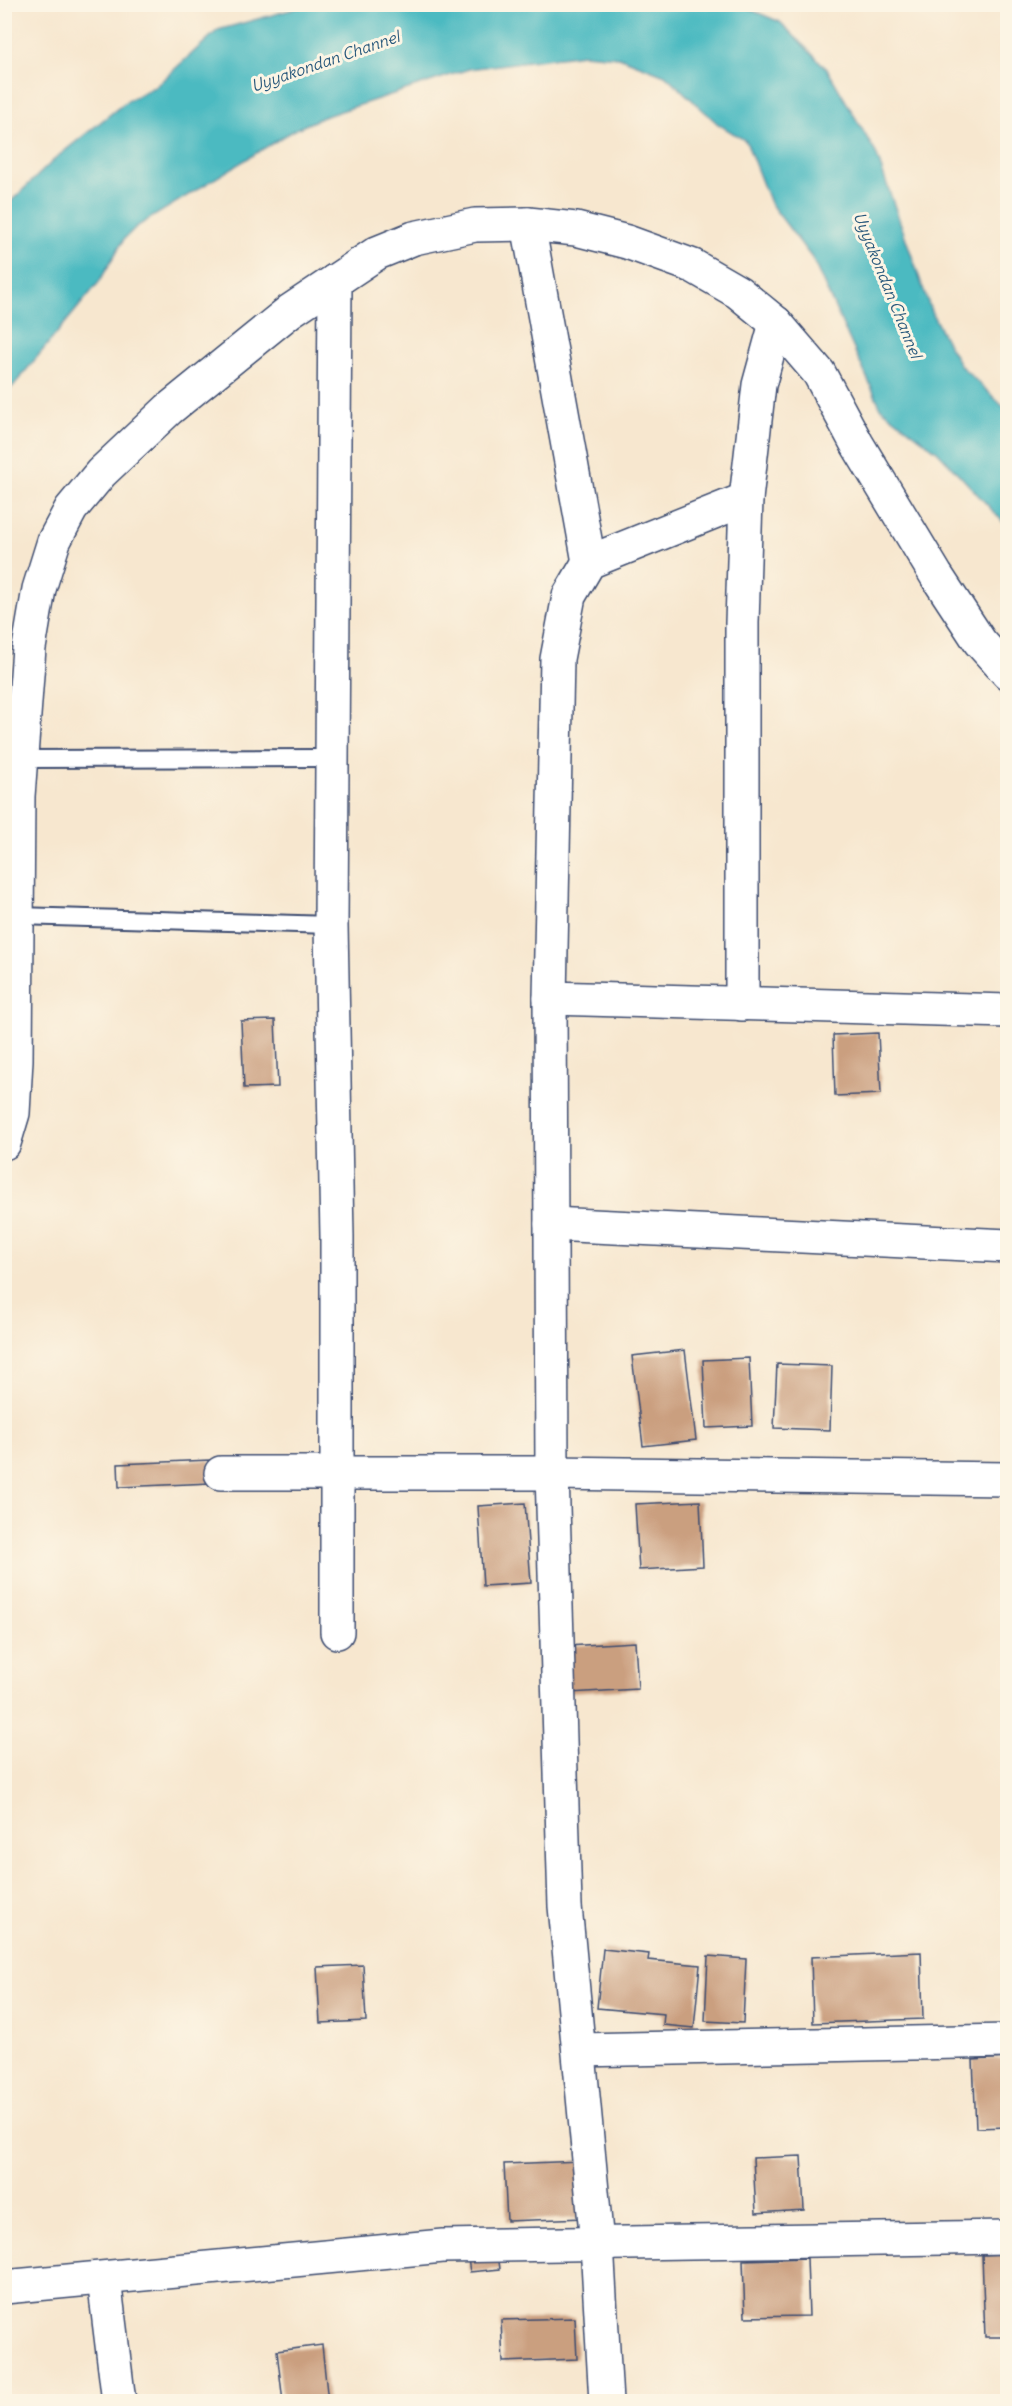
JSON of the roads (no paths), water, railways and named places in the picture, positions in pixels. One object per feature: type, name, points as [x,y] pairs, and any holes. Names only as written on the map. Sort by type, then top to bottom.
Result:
[{"type":"street","points":[[528,224],[589,562]]},
{"type":"street","points":[[4,1143],[13,1113],[18,916],[18,796],[29,648],[39,589],[54,541],[71,509],[101,473],[169,410],[290,311],[377,253],[414,238],[475,225],[528,224],[576,229],[627,242],[693,266],[738,292],[776,323],[819,373],[857,444],[936,575],[980,642],[1008,673]]},
{"type":"street","points":[[336,281],[332,925],[339,1474],[337,1632]]},
{"type":"street","points":[[742,1004],[742,623],[746,499],[759,385],[776,323]]},
{"type":"street","points":[[606,2402],[597,2244],[565,1906],[552,1473],[550,998],[557,658],[569,596],[589,562],[746,499]]},
{"type":"street","points":[[550,998],[1008,1011]]},
{"type":"street","points":[[551,1224],[1008,1246]]},
{"type":"street","points":[[221,1473],[552,1473],[1008,1479]]},
{"type":"street","points":[[579,2050],[1008,2041]]},
{"type":"street","points":[[4,2287],[443,2246],[1008,2237]]},
{"type":"street","points":[[104,2279],[119,2402]]},
{"type":"lane","points":[[21,759],[333,758]]},
{"type":"lane","points":[[18,916],[332,925]]},
{"type":"water","name":"Uyyakondan Channel","points":[[733,4],[780,22],[827,69],[876,153],[931,311],[946,341],[961,366],[1007,410],[1007,526],[938,452],[881,408],[812,258],[770,203],[746,141],[718,124],[665,75],[619,57],[583,54],[469,69],[323,117],[294,130],[136,227],[124,239],[99,282],[5,394],[5,207],[57,157],[127,101],[156,86],[218,30],[308,5]]}]
